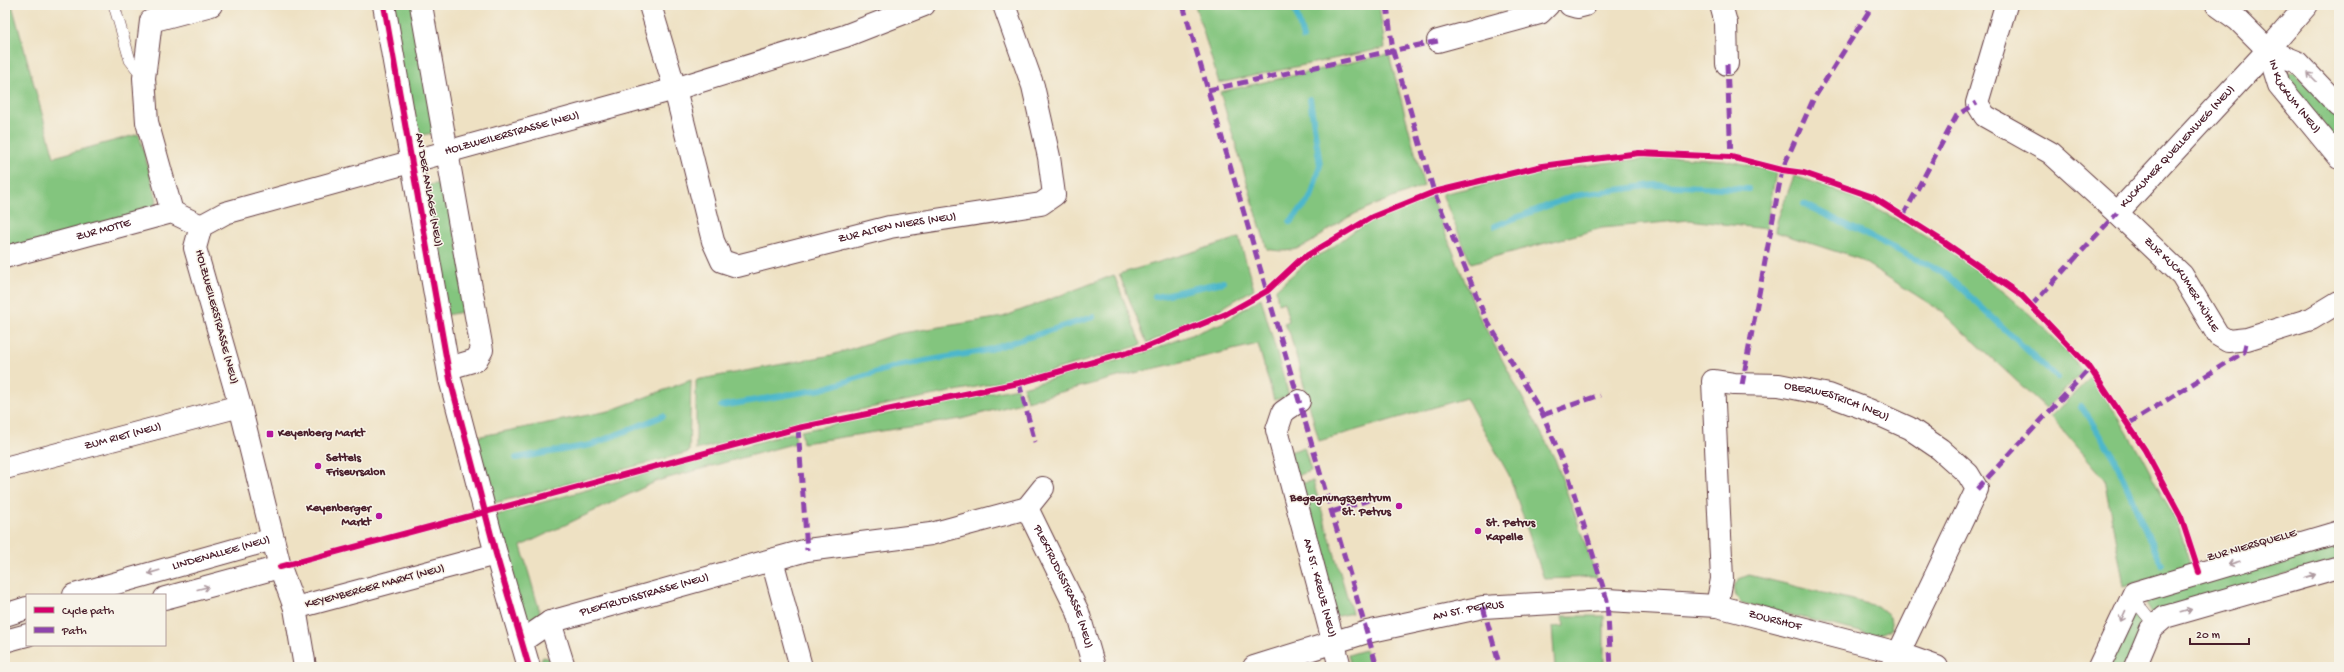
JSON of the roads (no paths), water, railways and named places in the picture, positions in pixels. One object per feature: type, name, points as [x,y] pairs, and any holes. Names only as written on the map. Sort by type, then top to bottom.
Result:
[{"type":"street","points":[[201,226],[172,212],[147,122],[144,78],[151,22],[211,5]]},
{"type":"street","name":"AN DER ANLAGE (NEU)","points":[[384,5],[449,373]]},
{"type":"street","points":[[420,5],[482,350],[476,360],[449,373],[496,554],[529,667]]},
{"type":"street","points":[[650,5],[675,89]]},
{"type":"street","name":"HOLZWEILERSTRASSE (NEU)","points":[[273,539],[240,406],[195,248],[201,226],[225,212],[675,89],[845,36],[924,5]]},
{"type":"street","name":"ZUR ALTEN NIERS (NEU)","points":[[675,89],[712,241],[722,261],[737,266],[890,227],[1041,204],[1054,195],[1049,157],[1034,86],[1004,5]]},
{"type":"street","points":[[1438,41],[1540,13],[1548,5]]},
{"type":"street","points":[[1570,5],[1577,7],[1585,5]]},
{"type":"street","points":[[1721,5],[1726,24],[1727,64]]},
{"type":"street","name":"KUCKUMER QUELLENWEG (NEU)","points":[[2006,5],[1977,103],[1985,116],[2051,154],[2117,213],[2268,50],[2307,5]]},
{"type":"street","name":"IN KUCKUM (NEU)","points":[[2217,5],[2238,20],[2268,50],[2297,62],[2339,106]]},
{"type":"street","name":"IN KUCKUM (NEU)","points":[[2268,50],[2279,84],[2339,158]]},
{"type":"street","name":"ZUR MOTTE","points":[[5,257],[172,212]]},
{"type":"street","name":"ZUR KUCKUMER MÜHLE","points":[[2117,213],[2182,275],[2218,335],[2228,341],[2247,339],[2312,319],[2339,302]]},
{"type":"street","name":"OBERWESTRICH (NEU)","points":[[1717,606],[1722,579],[1713,381],[1734,384],[1779,385],[1828,395],[1909,428],[1940,450],[1968,474],[1977,489],[1895,660]]},
{"type":"street","name":"AN ST. KREUZ (NEU)","points":[[1299,401],[1283,412],[1277,430],[1340,667]]},
{"type":"street","name":"ZUM RIET (NEU)","points":[[5,468],[240,406]]},
{"type":"street","points":[[1027,508],[1043,488]]},
{"type":"street","name":"PLEKTRUDISSTRASSE (NEU)","points":[[522,640],[550,622],[807,550],[931,534],[1027,508],[1078,612],[1094,667]]},
{"type":"street","name":"ZUR NIERSQUELLE","points":[[2134,593],[2339,532]]},
{"type":"street","name":"LINDENALLEE (NEU)","points":[[78,594],[273,539],[280,567],[166,598]]},
{"type":"street","name":"KEYENBERGER MARKT (NEU)","points":[[280,567],[295,608],[496,554]]},
{"type":"street","points":[[772,560],[801,667]]},
{"type":"street","points":[[2135,667],[2151,629],[2165,617],[2339,567]]},
{"type":"street","points":[[2099,667],[2134,593]]},
{"type":"street","name":"AN ST. PETRUS","points":[[1254,667],[1332,641],[1483,607],[1607,600]]},
{"type":"street","name":"ZOURSHOF","points":[[1607,600],[1717,606],[1895,660],[1937,667]]},
{"type":"street","points":[[5,615],[26,608]]},
{"type":"street","points":[[295,608],[305,667]]},
{"type":"street","points":[[550,622],[564,667]]},
{"type":"street","points":[[5,641],[26,635]]},
{"type":"lane","points":[[114,5],[130,60],[144,78]]},
{"type":"lane","points":[[2134,593],[2142,610],[2155,626]]},
{"type":"waterway","points":[[1294,5],[1303,38]]},
{"type":"waterway","points":[[1290,222],[1311,198],[1320,165],[1310,99]]},
{"type":"waterway","points":[[1495,226],[1573,196],[1654,185],[1748,189]]},
{"type":"waterway","points":[[1804,204],[1946,274],[2057,378]]},
{"type":"waterway","points":[[1155,297],[1223,282]]},
{"type":"waterway","points":[[721,406],[822,389],[897,366],[988,350],[1093,317]]},
{"type":"waterway","points":[[2081,406],[2113,455],[2161,565]]},
{"type":"waterway","points":[[516,458],[591,445],[663,416]]},
{"type":"place","name":"Keyenberg Markt","points":[[270,434]]},
{"type":"place","name":"Settels Friseursalon","points":[[318,466]]},
{"type":"place","name":"Begegnungszentrum St. Petrus","points":[[1399,506]]},
{"type":"place","name":"Keyenberger Markt","points":[[379,516]]},
{"type":"place","name":"St. Petrus Kapelle","points":[[1478,531]]}]
